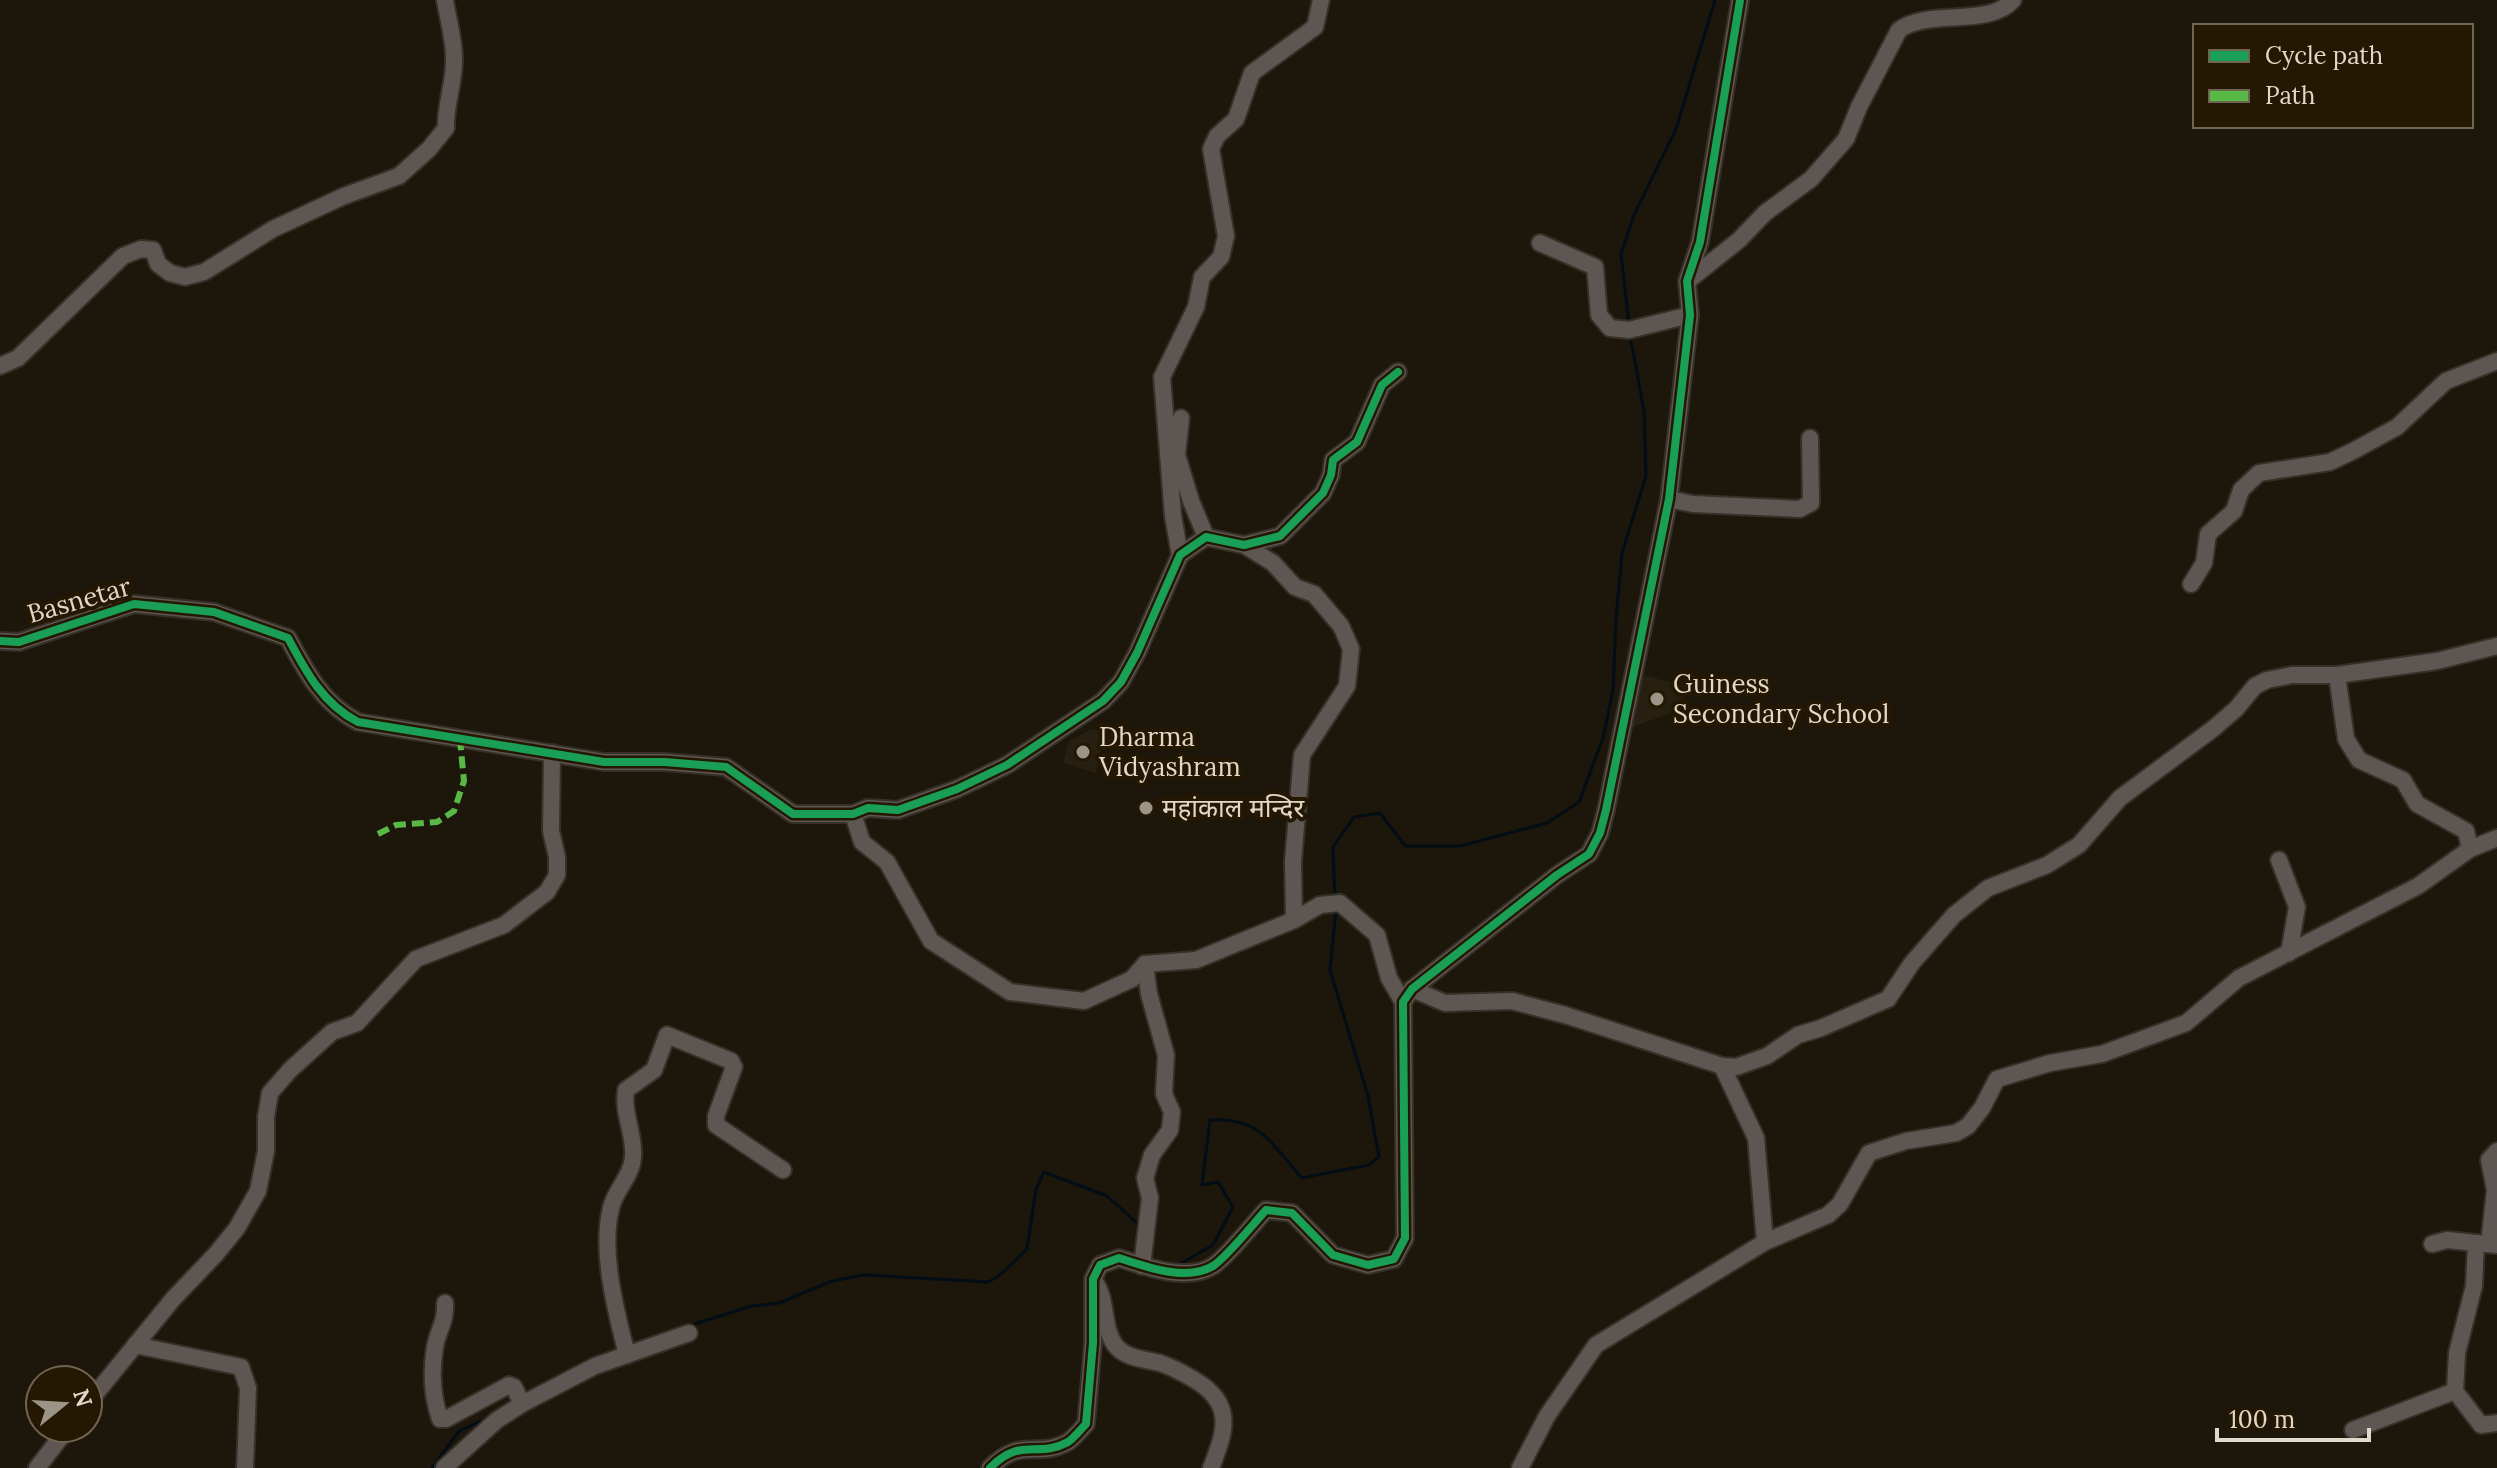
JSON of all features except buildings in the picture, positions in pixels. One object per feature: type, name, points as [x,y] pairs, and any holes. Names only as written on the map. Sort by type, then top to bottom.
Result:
[{"type":"street","points":[[0,366],[27,350],[123,256],[141,249],[153,250],[158,264],[170,273],[185,277],[204,272],[273,229],[344,196],[399,176],[429,149],[446,128],[454,57],[445,0]]},
{"type":"street","points":[[1294,920],[1293,862],[1302,755],[1347,686],[1351,649],[1341,626],[1314,594],[1295,587],[1273,563],[1244,545],[1206,537],[1180,555],[1173,516],[1162,377],[1196,307],[1202,277],[1221,257],[1226,236],[1211,149],[1217,136],[1236,119],[1252,73],[1315,27],[1321,0]]},
{"type":"street","points":[[1407,996],[1557,875],[1589,854],[1606,810],[1669,499],[1690,315],[1687,281],[1700,242],[1740,0]]},
{"type":"street","points":[[1687,281],[1739,240],[1765,213],[1811,179],[1846,139],[1899,30],[1918,23],[2002,10],[2013,0]]},
{"type":"street","points":[[1540,243],[1595,267],[1599,315],[1610,328],[1629,330],[1690,315]]},
{"type":"street","points":[[2191,584],[2204,563],[2208,534],[2234,511],[2241,490],[2259,473],[2330,462],[2397,427],[2446,381],[2497,361]]},
{"type":"street","points":[[1244,545],[1280,536],[1323,493],[1331,475],[1333,460],[1357,442],[1382,385],[1398,372]]},
{"type":"street","points":[[1181,418],[1177,455],[1206,537]]},
{"type":"street","points":[[1669,499],[1693,504],[1800,509],[1811,503],[1810,438]]},
{"type":"street","name":"Basnetar","points":[[0,641],[19,642],[134,604],[214,612],[288,638],[312,683],[339,713],[358,722],[604,762],[665,762],[726,767],[793,814],[853,814],[868,808],[898,810],[957,789],[1007,765],[1103,701],[1121,682],[1137,653],[1180,555]]},
{"type":"street","points":[[853,814],[862,842],[887,862],[931,941],[1010,992],[1084,1001],[1132,979],[1145,964],[1196,960],[1294,920],[1320,905],[1340,903],[1377,935],[1389,978],[1407,996],[1445,1003],[1512,1001],[1722,1066],[1736,1067],[1767,1056],[1798,1035],[1847,1018],[1888,999],[1912,963],[1954,915],[1988,888],[2047,865],[2079,845],[2120,798],[2214,728],[2236,709],[2255,686],[2292,675],[2337,675],[2437,661],[2497,646]]},
{"type":"street","points":[[2337,675],[2346,739],[2359,760],[2403,780],[2417,804],[2466,831],[2470,849]]},
{"type":"street","points":[[104,1383],[173,1299],[237,1228],[258,1191],[266,1151],[270,1093],[290,1070],[332,1032],[357,1023],[416,959],[504,925],[547,892],[557,875],[557,857],[551,831],[552,753]]},
{"type":"street","points":[[1520,1468],[1547,1416],[1596,1345],[1765,1242],[1828,1215],[1840,1204],[1869,1153],[1906,1141],[1956,1133],[1968,1126],[1982,1108],[1997,1079],[2050,1063],[2102,1054],[2186,1023],[2239,978],[2418,886],[2470,849],[2497,838]]},
{"type":"street","points":[[2279,860],[2297,907],[2289,953]]},
{"type":"street","points":[[1141,1261],[1150,1198],[1145,1178],[1152,1155],[1170,1130],[1172,1112],[1164,1094],[1166,1055],[1149,994],[1145,964]]},
{"type":"street","points":[[990,1468],[1004,1454],[1068,1442],[1086,1424],[1093,1343],[1093,1279],[1100,1265],[1119,1258],[1185,1274],[1212,1266],[1266,1210],[1292,1213],[1333,1255],[1368,1265],[1394,1259],[1405,1238],[1407,996]]},
{"type":"street","points":[[627,1355],[617,1316],[607,1243],[611,1206],[631,1169],[633,1158],[625,1094],[626,1090],[654,1070],[667,1035],[731,1061],[734,1067],[716,1116],[716,1125],[783,1170]]},
{"type":"street","points":[[1722,1066],[1756,1138],[1765,1242]]},
{"type":"street","points":[[2497,1151],[2489,1160],[2495,1190],[2487,1244],[2457,1353],[2455,1391],[2481,1425],[2497,1423]]},
{"type":"street","points":[[2432,1244],[2447,1240],[2487,1244]]},
{"type":"street","points":[[1093,1279],[1103,1293],[1114,1344],[1125,1354],[1182,1372],[1218,1398],[1224,1419],[1223,1439],[1211,1468]]},
{"type":"street","points":[[445,1303],[446,1319],[435,1346],[432,1395],[440,1419],[446,1419],[505,1387],[514,1387],[522,1404]]},
{"type":"street","points":[[444,1468],[497,1420],[522,1404],[595,1366],[689,1333]]},
{"type":"street","points":[[135,1345],[241,1367],[248,1388],[245,1468]]},
{"type":"street","points":[[2353,1430],[2455,1391]]},
{"type":"street","points":[[37,1468],[56,1444]]},
{"type":"shaded area","name":"Guiness Secondary School","points":[[1635,673],[1689,687],[1677,711],[1624,730]]},
{"type":"shaded area","name":"Dharma Vidyashram","points":[[1092,729],[1105,732],[1096,773],[1063,763],[1069,741]]},
{"type":"waterway","points":[[1629,324],[1621,254],[1634,215],[1676,129],[1715,0]]},
{"type":"waterway","points":[[1335,898],[1333,847],[1354,817],[1380,813],[1405,846],[1460,846],[1547,823],[1579,802],[1603,738],[1613,690],[1622,553],[1646,476],[1644,411],[1630,335]]},
{"type":"waterway","points":[[1178,1265],[1213,1245],[1233,1207],[1218,1182],[1202,1185],[1210,1120],[1227,1120],[1253,1128],[1273,1144],[1302,1178],[1369,1165],[1379,1157],[1368,1096],[1330,970],[1336,910]]},
{"type":"waterway","points":[[685,1327],[752,1306],[779,1303],[832,1281],[864,1275],[988,1282],[1027,1249],[1036,1189],[1044,1172],[1107,1196],[1137,1223],[1139,1229]]},
{"type":"waterway","points":[[1148,1258],[1167,1264]]},
{"type":"waterway","points":[[606,1354],[621,1348]]},
{"type":"waterway","points":[[432,1468],[459,1431],[490,1417]]},
{"type":"marked path","points":[[378,834],[396,825],[437,822],[454,811],[464,781],[460,740]]},
{"type":"cycle path","points":[[990,1468],[1011,1453],[1047,1449],[1068,1442],[1086,1424],[1093,1343],[1093,1279],[1100,1265],[1119,1258],[1166,1271],[1203,1271],[1225,1256],[1266,1210],[1292,1213],[1333,1255],[1368,1265],[1394,1259],[1405,1238],[1403,1002],[1412,989],[1557,875],[1589,854],[1600,833],[1669,499],[1690,315],[1687,281],[1700,242],[1740,0]]},
{"type":"cycle path","points":[[0,641],[19,642],[134,604],[214,612],[288,638],[325,696],[358,722],[604,762],[665,762],[726,767],[793,814],[853,814],[868,808],[898,810],[957,789],[1007,765],[1103,701],[1121,682],[1137,653],[1180,555],[1206,537],[1244,545],[1280,536],[1323,493],[1331,475],[1333,460],[1357,442],[1382,385],[1398,372]]},
{"type":"place","name":"Guiness Secondary School","points":[[1657,699]]},
{"type":"place","name":"Dharma Vidyashram","points":[[1083,752]]},
{"type":"place","name":"महांकाल मन्दिर","points":[[1146,808]]}]
